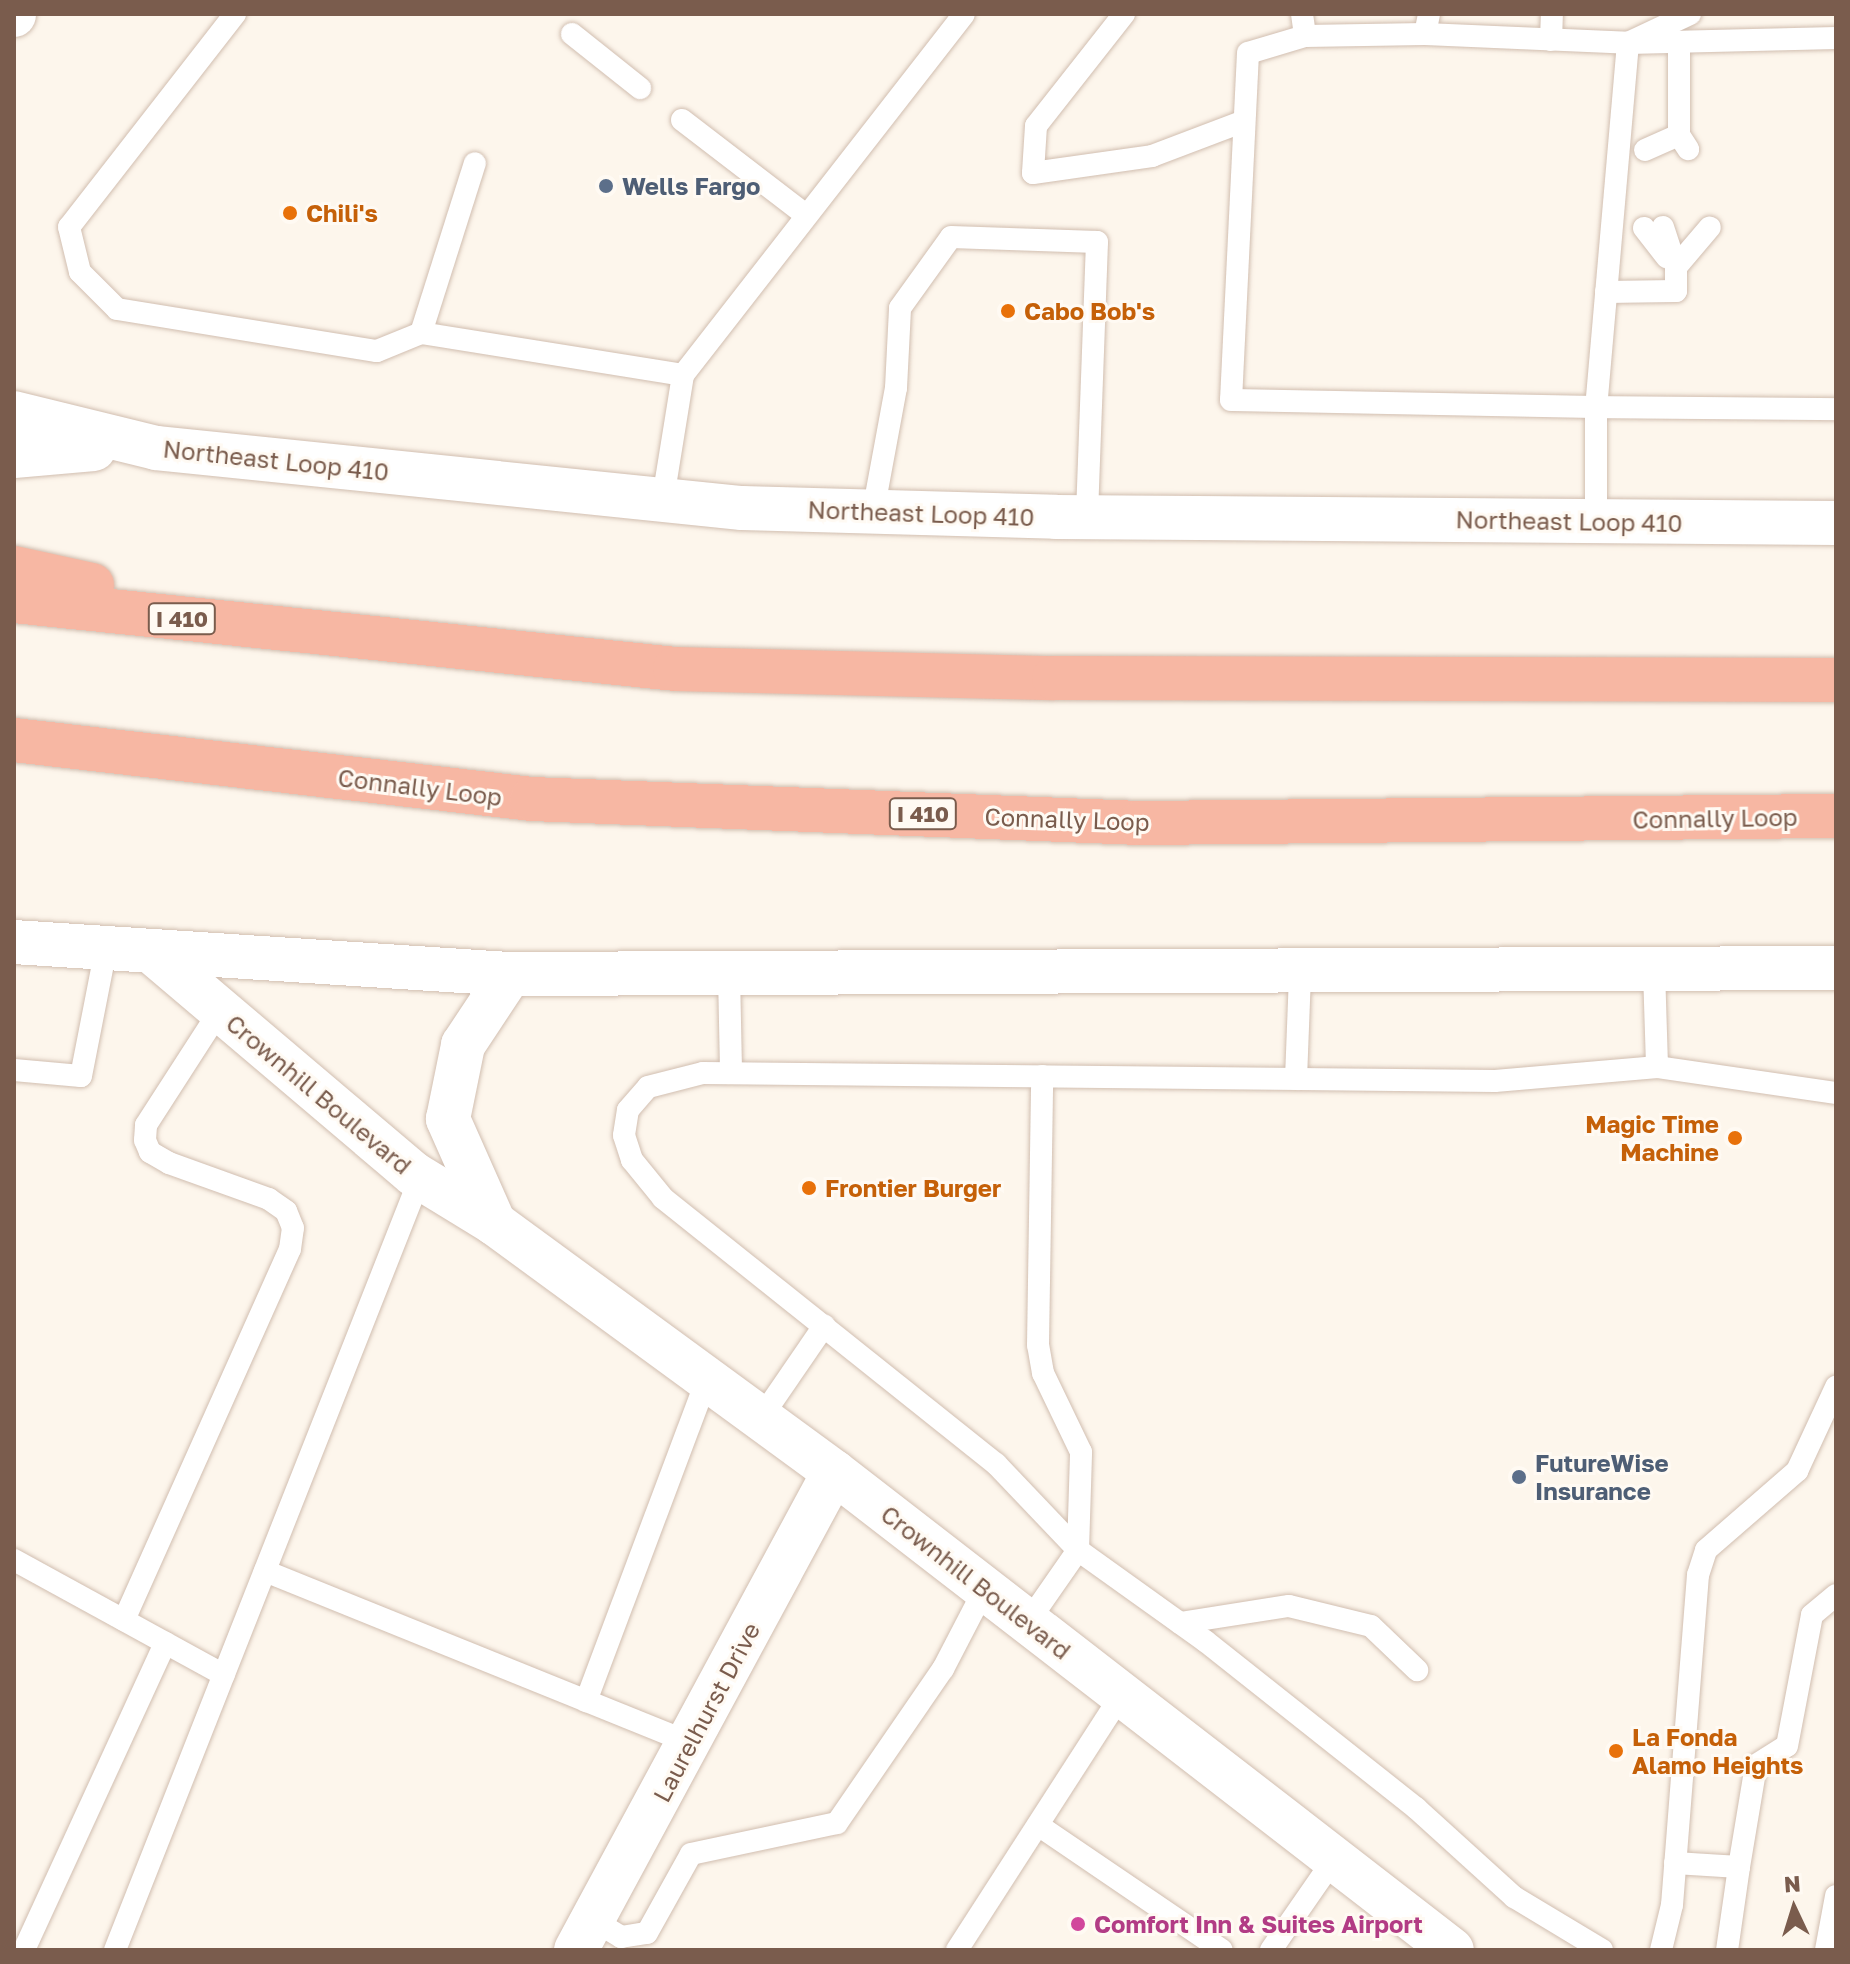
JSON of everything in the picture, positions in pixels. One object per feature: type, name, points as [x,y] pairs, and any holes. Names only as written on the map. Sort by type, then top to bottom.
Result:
[{"type":"highway","points":[[14,568],[349,638]]},
{"type":"highway","name":"I 410","points":[[14,601],[349,638],[675,669],[1054,678],[1836,680]]},
{"type":"highway","name":"Connally Loop","points":[[14,740],[532,799],[1140,823],[1836,816]]},
{"type":"main road","points":[[14,381],[156,448]]},
{"type":"main road","name":"Northeast Loop 410","points":[[14,413],[156,448],[742,508],[1087,516],[1836,523]]},
{"type":"main road","points":[[14,456],[35,450],[156,448]]},
{"type":"main road","points":[[14,942],[510,974],[1300,973],[1836,968]]},
{"type":"main road","name":"Crownhill Boulevard","points":[[152,952],[420,1178],[494,1223],[834,1472],[1452,1950]]},
{"type":"main road","name":"Crownhill Boulevard","points":[[494,1223],[448,1119],[463,1045],[510,974]]},
{"type":"main road","name":"Laurelhurst Drive","points":[[584,1935],[834,1472]]},
{"type":"lane","points":[[235,14],[69,227],[80,272],[117,309],[377,351],[421,333],[683,375]]},
{"type":"lane","points":[[663,499],[683,375],[964,14]]},
{"type":"lane","points":[[1124,14],[1036,126],[1033,173],[1152,156],[1244,121]]},
{"type":"lane","points":[[1551,40],[1552,14]]},
{"type":"lane","points":[[1628,43],[1690,14]]},
{"type":"lane","points":[[1836,38],[1628,43],[1551,40],[1427,24],[1304,25],[1248,53],[1231,400],[1836,409]]},
{"type":"lane","points":[[572,34],[640,88]]},
{"type":"lane","points":[[1653,150],[1691,144],[1679,42]]},
{"type":"lane","points":[[1596,521],[1596,407],[1628,43]]},
{"type":"lane","points":[[682,120],[806,215]]},
{"type":"lane","points":[[421,333],[475,163]]},
{"type":"lane","points":[[1606,292],[1676,291],[1676,267],[1699,226]]},
{"type":"lane","points":[[1654,228],[1676,267]]},
{"type":"lane","points":[[873,512],[896,388],[900,308],[951,237],[1097,242],[1087,516]]},
{"type":"lane","points":[[14,1070],[81,1076],[106,949]]},
{"type":"lane","points":[[1654,970],[1657,1067]]},
{"type":"lane","points":[[1296,1079],[1300,973]]},
{"type":"lane","points":[[729,974],[731,1073]]},
{"type":"lane","points":[[124,1620],[291,1239],[286,1211],[269,1199],[169,1163],[150,1152],[145,1140],[146,1125],[220,1010]]},
{"type":"lane","points":[[1602,1950],[1514,1897],[1416,1808],[1180,1623],[1078,1550],[996,1464],[663,1198],[632,1160],[624,1135],[628,1110],[648,1087],[703,1073],[1495,1081],[1657,1067],[1836,1093]]},
{"type":"lane","points":[[1028,1622],[1078,1550],[1081,1452],[1043,1373],[1038,1345],[1042,1076]]},
{"type":"lane","points":[[115,1950],[420,1178]]},
{"type":"lane","points":[[761,1418],[824,1326]]},
{"type":"lane","points":[[586,1701],[707,1379]]},
{"type":"lane","points":[[1661,1950],[1675,1863],[1698,1575],[1706,1550],[1797,1471],[1836,1387]]},
{"type":"lane","points":[[14,1560],[224,1675]]},
{"type":"lane","points":[[265,1571],[690,1743]]},
{"type":"lane","points":[[584,1935],[621,1937],[647,1933],[691,1854],[837,1823],[943,1669],[985,1588]]},
{"type":"lane","points":[[1727,1950],[1756,1765],[1787,1746],[1812,1615],[1836,1595]]},
{"type":"lane","points":[[1180,1623],[1289,1606],[1371,1626],[1417,1670]]},
{"type":"lane","points":[[24,1950],[165,1643]]},
{"type":"lane","points":[[957,1950],[1122,1694]]},
{"type":"lane","points":[[1038,1825],[1222,1950]]},
{"type":"lane","points":[[1271,1950],[1334,1859]]},
{"type":"lane","points":[[1675,1863],[1739,1867]]},
{"type":"lane","points":[[1826,1950],[1836,1896]]},
{"type":"place","name":"Wells Fargo","points":[[606,186]]},
{"type":"place","name":"Chili's","points":[[290,213]]},
{"type":"place","name":"Cabo Bob's","points":[[1008,311]]},
{"type":"place","name":"Magic Time Machine","points":[[1735,1138]]},
{"type":"place","name":"Frontier Burger","points":[[809,1188]]},
{"type":"place","name":"FutureWise Insurance","points":[[1519,1477]]},
{"type":"place","name":"La Fonda Alamo Heights","points":[[1616,1751]]},
{"type":"place","name":"Comfort Inn & Suites Airport","points":[[1078,1924]]}]
